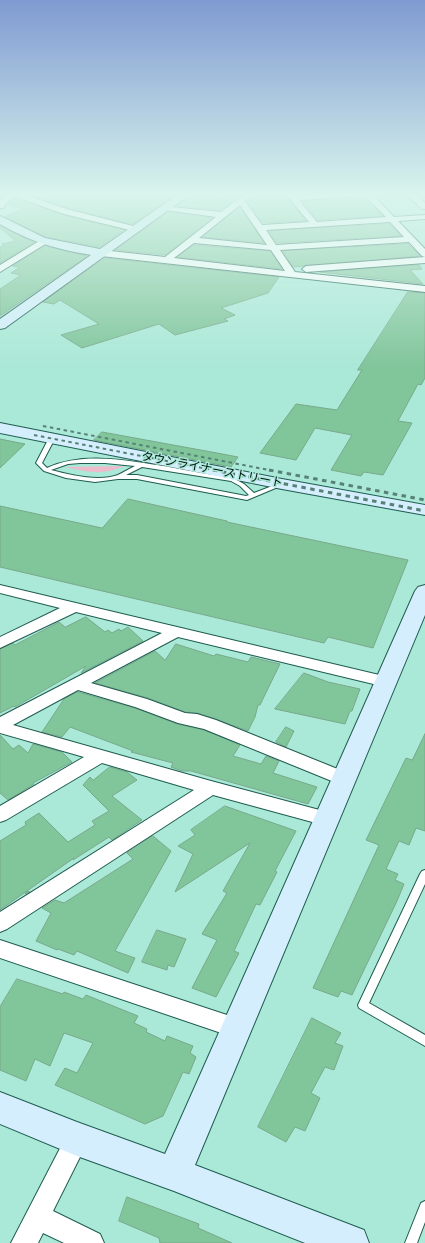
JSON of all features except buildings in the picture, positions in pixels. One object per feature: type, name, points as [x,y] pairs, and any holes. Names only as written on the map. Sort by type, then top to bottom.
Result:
[{"type":"street","points":[[0,269],[28,251]]},
{"type":"street","points":[[89,251],[290,272],[425,289]]},
{"type":"street","points":[[0,325],[104,251]]},
{"type":"street","points":[[167,260],[179,251]]},
{"type":"street","points":[[276,251],[290,272]]},
{"type":"street","points":[[0,260],[10,262]]},
{"type":"street","points":[[290,272],[425,260]]},
{"type":"street","points":[[376,264],[395,286]]},
{"type":"street","name":"タウンライナーストリート","points":[[0,418],[425,500]]},
{"type":"street","name":"タウンライナーストリート","points":[[0,428],[282,484],[425,510]]},
{"type":"street","points":[[0,589],[386,682]]},
{"type":"street","points":[[174,1174],[425,591]]},
{"type":"street","points":[[0,643],[74,607]]},
{"type":"street","points":[[0,724],[177,631]]},
{"type":"street","points":[[77,684],[141,703],[184,719],[191,719],[212,725],[288,754],[344,779]]},
{"type":"street","points":[[0,727],[211,788],[327,819]]},
{"type":"street","points":[[0,815],[100,756]]},
{"type":"street","points":[[0,923],[211,788]]},
{"type":"street","points":[[0,948],[236,1028]]},
{"type":"street","points":[[0,1108],[77,1139],[174,1174],[351,1243]]},
{"type":"street","points":[[24,1243],[77,1139]]},
{"type":"street","points":[[38,1217],[91,1243]]},
{"type":"lane","points":[[52,438],[50,445],[42,454],[39,463],[46,470],[66,476],[95,480],[118,477],[137,477],[246,498],[282,484]]},
{"type":"lane","points":[[46,470],[57,465],[72,462],[124,462],[233,480],[242,485],[253,496]]},
{"type":"lane","points":[[118,477],[141,465]]},
{"type":"lane","points":[[425,874],[363,1005],[425,1041]]},
{"type":"lane","points":[[411,1243],[425,1207]]},
{"type":"shaded area","points":[[125,466],[102,472],[88,472],[64,467]]},
{"type":"railway","points":[[43,426],[274,471]]},
{"type":"railway","points":[[34,435],[218,471]]},
{"type":"railway","points":[[213,470],[425,511]]},
{"type":"railway","points":[[269,470],[425,500]]}]
